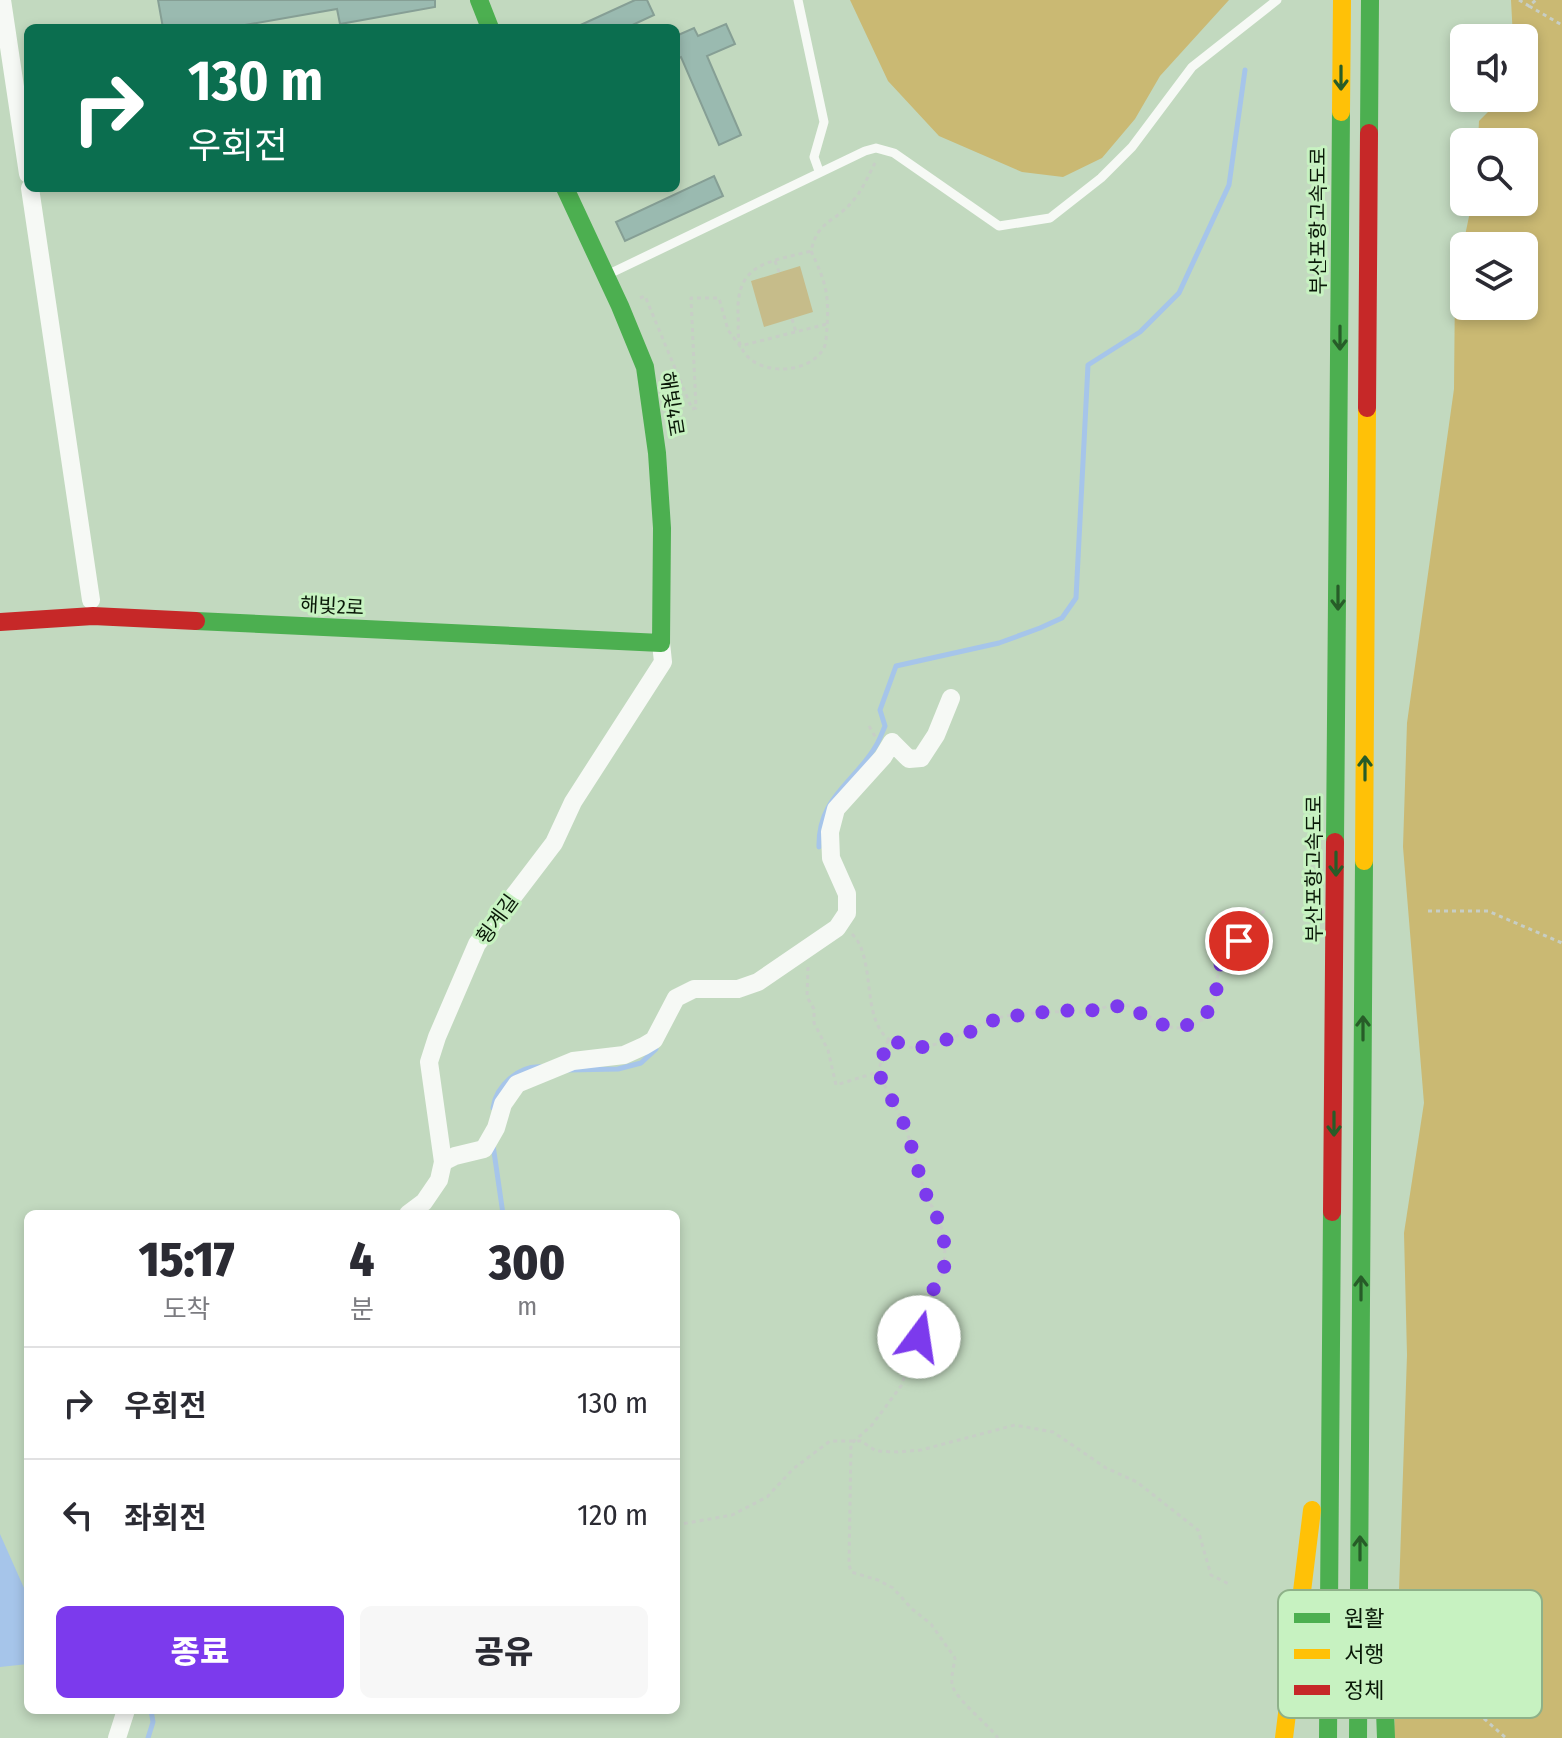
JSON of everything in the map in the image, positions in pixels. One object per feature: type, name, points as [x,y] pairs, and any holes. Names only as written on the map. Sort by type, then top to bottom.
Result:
[{"type":"main road","points":[[479,0],[488,24]]},
{"type":"main road","name":"부산포항고속도로","points":[[1330,1590],[1342,0]]},
{"type":"main road","points":[[1359,1590],[1370,0]]},
{"type":"main road","name":"해빛4로","points":[[567,192],[645,367],[652,405],[662,528],[661,643]]},
{"type":"main road","name":"해빛2로","points":[[0,622],[93,616],[661,643]]},
{"type":"main road","points":[[1301,1590],[1333,1322]]},
{"type":"main road","points":[[1361,1334],[1377,1532]]},
{"type":"main road","points":[[1380,1577],[1380,1590]]},
{"type":"main road","points":[[1284,1738],[1286,1718]]},
{"type":"main road","name":"부산포항고속도로","points":[[1328,1718],[1328,1738]]},
{"type":"main road","points":[[1358,1718],[1358,1738]]},
{"type":"main road","points":[[1385,1718],[1386,1738]]},
{"type":"street","points":[[2,0],[24,147]]},
{"type":"street","points":[[31,192],[91,600]]},
{"type":"street","name":"횡계길","points":[[443,1162],[429,1062],[437,1037],[477,944],[554,843],[573,802],[658,671],[663,662],[661,643]]},
{"type":"street","points":[[413,1210],[424,1202],[439,1180],[443,1162],[484,1149],[503,1104],[517,1084],[573,1061],[624,1055],[644,1046],[654,1040],[676,998],[694,989],[738,989],[758,982],[837,928],[847,913],[847,894],[831,858],[830,832],[836,809],[883,757],[892,742],[909,759],[921,758],[936,735],[951,698]]},
{"type":"street","points":[[117,1738],[125,1714]]},
{"type":"lane","points":[[798,0],[824,122],[814,157],[819,171]]},
{"type":"lane","points":[[606,275],[865,151],[894,153],[999,226],[1050,218],[1101,178],[1132,147],[1192,67],[1277,0]]},
{"type":"path","points":[[1519,0],[1562,25]]},
{"type":"path","points":[[1529,6],[1536,0]]},
{"type":"path","points":[[620,306],[645,296],[692,409],[696,408],[691,298],[719,298],[728,330],[756,364],[785,370],[812,360],[822,351],[829,294],[811,251],[814,237],[859,193],[880,150]]},
{"type":"path","points":[[740,346],[738,293],[746,276],[760,265],[811,251]]},
{"type":"path","points":[[775,261],[779,272]]},
{"type":"path","points":[[792,319],[796,332]]},
{"type":"path","points":[[740,346],[827,324]]},
{"type":"path","points":[[869,726],[874,736]]},
{"type":"path","points":[[841,922],[856,938],[866,961],[868,994],[879,1027],[888,1040],[919,1048],[968,1033],[998,1018],[1061,1010],[1082,1012],[1125,1005],[1160,1024],[1178,1028],[1200,1021],[1214,1004],[1221,962],[1265,910]]},
{"type":"path","points":[[1428,911],[1488,911],[1562,943]]},
{"type":"path","points":[[799,954],[809,969],[807,997],[814,1009],[814,1023],[828,1050],[836,1085],[878,1072]]},
{"type":"path","points":[[888,1040],[878,1072],[906,1128],[924,1190],[941,1226],[945,1247],[944,1271],[928,1299],[919,1337],[901,1386],[872,1425],[853,1441],[851,1572],[893,1588],[931,1624],[955,1658],[952,1683],[957,1697],[998,1738]]},
{"type":"path","points":[[680,1524],[732,1515],[767,1497],[793,1469],[830,1441],[861,1441],[876,1451],[898,1452],[921,1450],[1015,1425],[1053,1432],[1106,1468],[1137,1482],[1198,1530],[1211,1575],[1229,1584]]},
{"type":"path","points":[[1483,1718],[1506,1738]]},
{"type":"shaded area","points":[[850,0],[1229,0],[1160,76],[1135,119],[1102,158],[1063,177],[1022,172],[939,136],[888,81]]},
{"type":"shaded area","points":[[1511,0],[1562,0],[1562,1738],[1394,1738],[1395,1718],[1542,1718],[1542,1590],[1399,1590],[1407,1355],[1404,1233],[1424,1103],[1403,847],[1407,723],[1454,389],[1455,320],[1538,320],[1538,232],[1466,232],[1469,216],[1538,216],[1538,128],[1479,128],[1479,121],[1488,112],[1538,112],[1538,24],[1512,24]]},
{"type":"shaded area","points":[[800,266],[813,312],[764,327],[751,281]]},
{"type":"water","points":[[0,1534],[24,1588],[24,1664],[0,1667]]},
{"type":"building","points":[[158,0],[435,0],[435,7],[340,24],[337,9],[251,24],[162,24]]},
{"type":"building","points":[[635,0],[647,0],[654,15],[635,24],[583,24]]},
{"type":"building","points":[[726,24],[735,44],[707,56],[741,135],[719,145],[680,57],[680,34],[694,28],[698,36]]},
{"type":"building","points":[[714,176],[723,196],[625,241],[616,222]]},
{"type":"waterway","points":[[819,847],[820,830],[830,804],[865,762],[880,738],[885,726],[880,710],[896,666],[999,643],[1040,628],[1062,618],[1076,598],[1088,365],[1140,332],[1179,293],[1229,185],[1245,70]]},
{"type":"waterway","points":[[568,1070],[618,1069],[641,1063],[656,1049]]},
{"type":"waterway","points":[[493,1108],[499,1092],[510,1078],[525,1069],[542,1067]]},
{"type":"waterway","points":[[493,1145],[502,1210]]},
{"type":"waterway","points":[[148,1738],[153,1722],[152,1714]]},
{"type":"traffic: fast","points":[[479,0],[488,24]]},
{"type":"traffic: fast","points":[[1369,133],[1370,0]]},
{"type":"traffic: fast","points":[[1335,842],[1341,112]]},
{"type":"traffic: fast","points":[[196,621],[661,643],[662,528],[657,453],[645,367],[567,192]]},
{"type":"traffic: fast","points":[[1359,1590],[1364,861]]},
{"type":"traffic: fast","points":[[1329,1590],[1332,1212]]},
{"type":"traffic: fast","points":[[1328,1718],[1328,1738]]},
{"type":"traffic: fast","points":[[1358,1718],[1358,1738]]},
{"type":"traffic: fast","points":[[1385,1718],[1386,1738]]},
{"type":"traffic: slow","points":[[1341,112],[1342,0]]},
{"type":"traffic: slow","points":[[1364,861],[1367,408]]},
{"type":"traffic: slow","points":[[1302,1590],[1312,1510]]},
{"type":"traffic: slow","points":[[1284,1738],[1286,1718]]},
{"type":"traffic: jam","points":[[1367,408],[1369,133]]},
{"type":"traffic: jam","points":[[0,622],[93,616],[196,621]]},
{"type":"traffic: jam","points":[[1332,1212],[1335,842]]},
{"type":"route","points":[[919,1337],[928,1299],[944,1271],[945,1247],[941,1226],[924,1190],[906,1128],[878,1072],[888,1040],[919,1048],[968,1033],[998,1018],[1061,1010],[1082,1012],[1125,1005],[1160,1024],[1178,1028],[1200,1021],[1214,1004],[1221,962],[1239,941]]}]
